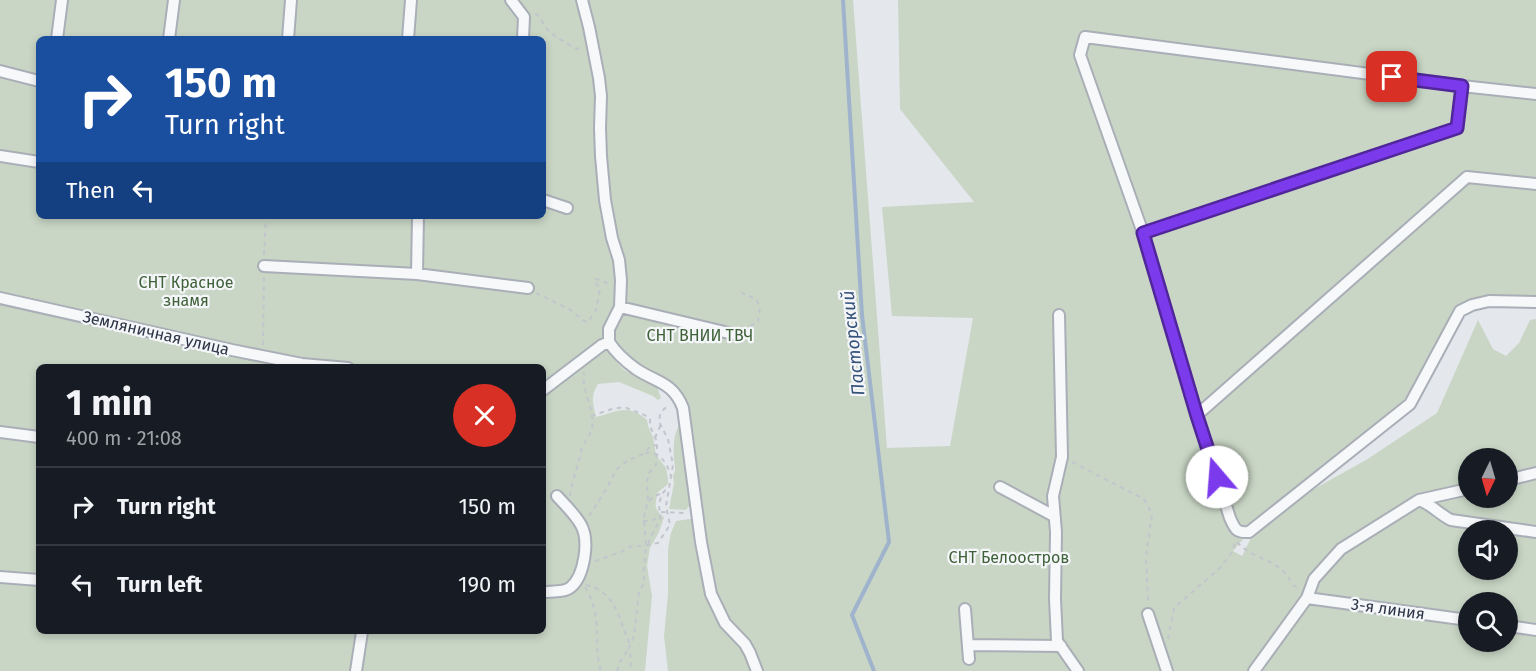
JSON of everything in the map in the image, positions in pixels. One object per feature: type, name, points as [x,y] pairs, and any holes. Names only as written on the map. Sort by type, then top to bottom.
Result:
[{"type":"street","points":[[57,36],[62,0]]},
{"type":"street","points":[[169,36],[174,0]]},
{"type":"street","points":[[288,36],[291,0]]},
{"type":"street","points":[[408,36],[411,0]]},
{"type":"street","points":[[582,0],[593,44],[601,96],[601,156],[605,200],[620,269],[620,307],[609,329],[609,342],[624,360],[670,388],[680,399],[711,594],[725,623],[745,644],[757,671]]},
{"type":"street","points":[[512,3],[524,17],[523,36]]},
{"type":"street","points":[[1536,94],[1085,37],[1080,55],[1143,233],[1197,416],[1234,529],[1249,532],[1410,404],[1460,311],[1472,305],[1489,302],[1536,302]]},
{"type":"street","points":[[0,70],[36,80]]},
{"type":"street","points":[[1143,233],[1457,128],[1462,86]]},
{"type":"street","points":[[0,156],[36,162]]},
{"type":"street","points":[[1197,416],[1467,177],[1536,184]]},
{"type":"street","points":[[546,201],[567,207]]},
{"type":"street","points":[[417,219],[417,274]]},
{"type":"street","points":[[264,266],[417,274],[528,288]]},
{"type":"street","name":"Земляничная улица","points":[[0,298],[302,364]]},
{"type":"street","points":[[620,307],[733,334]]},
{"type":"street","points":[[1059,315],[1062,458],[1053,496],[1056,532],[1057,641],[1078,671]]},
{"type":"street","points":[[546,388],[609,342]]},
{"type":"street","points":[[0,432],[36,437]]},
{"type":"street","points":[[1518,478],[1536,473]]},
{"type":"street","points":[[1000,487],[1054,516]]},
{"type":"street","points":[[1254,671],[1309,594],[1314,579],[1341,549],[1419,500],[1458,491]]},
{"type":"street","points":[[546,592],[563,591],[577,582],[585,549],[583,529],[557,496]]},
{"type":"street","points":[[1419,500],[1427,502],[1441,516],[1451,520],[1536,532]]},
{"type":"street","points":[[0,577],[36,580]]},
{"type":"street","name":"3-я линия","points":[[1309,594],[1458,618]]},
{"type":"street","points":[[965,609],[969,659]]},
{"type":"street","points":[[1148,614],[1167,671]]},
{"type":"street","points":[[1518,627],[1536,630]]},
{"type":"street","points":[[356,671],[362,634]]},
{"type":"street","points":[[968,645],[1061,646]]},
{"type":"path","points":[[524,17],[533,13],[538,15],[549,32],[574,48],[593,44]]},
{"type":"path","points":[[263,356],[266,219]]},
{"type":"path","points":[[528,288],[569,309],[588,322],[596,310],[600,289],[594,280],[612,284]]},
{"type":"path","points":[[733,334],[758,322],[760,307],[756,299],[742,293]]},
{"type":"path","points":[[568,508],[583,445],[592,427],[583,378],[586,357]]},
{"type":"path","points":[[670,477],[674,469],[660,415],[674,401],[680,399]]},
{"type":"path","points":[[591,416],[612,409],[627,408],[648,417],[657,445],[656,465],[649,473],[647,481],[648,502],[644,521],[648,545]]},
{"type":"path","points":[[655,438],[661,424]]},
{"type":"path","points":[[645,453],[651,446],[657,445]]},
{"type":"path","points":[[580,572],[599,558],[621,552],[632,546],[658,543],[670,525],[666,511],[670,477],[668,466],[657,454],[651,452],[628,460],[616,470],[583,529]]},
{"type":"path","points":[[1062,458],[1144,500],[1152,514],[1146,558],[1148,614]]},
{"type":"path","points":[[648,502],[669,486]]},
{"type":"path","points":[[617,671],[634,636],[639,592],[645,581],[643,574],[648,545],[661,517],[659,504],[664,491]]},
{"type":"path","points":[[661,512],[697,513]]},
{"type":"path","points":[[644,521],[661,517]]},
{"type":"path","points":[[1163,658],[1172,627],[1174,608],[1221,567],[1233,551],[1235,540],[1244,550],[1283,569],[1292,585],[1309,594]]},
{"type":"path","points":[[601,671],[597,615],[594,603],[583,583],[598,589],[613,602],[630,646],[630,671]]},
{"type":"green space","points":[[0,0],[853,0],[887,448],[950,446],[973,318],[892,316],[882,207],[974,202],[900,109],[898,0],[1536,0],[1536,302],[1489,301],[1460,311],[1410,404],[1249,532],[1233,551],[1242,556],[1251,538],[1296,499],[1366,460],[1437,413],[1478,320],[1493,349],[1506,356],[1519,343],[1530,320],[1536,319],[1536,671],[668,671],[664,636],[668,594],[668,549],[671,533],[676,521],[697,518],[681,403],[606,347],[624,370],[657,387],[661,398],[658,400],[619,382],[598,384],[593,396],[596,417],[628,410],[647,420],[656,455],[666,468],[668,484],[658,492],[656,503],[656,509],[664,517],[650,548],[647,566],[652,596],[645,671],[0,671]]},
{"type":"green space","points":[[680,424],[683,460],[693,507],[688,507],[686,510],[669,509],[674,483],[674,440]]},
{"type":"waterway","name":"Пасторский","points":[[843,0],[862,315],[889,542],[852,615],[874,671]]},
{"type":"route","points":[[1217,477],[1143,233],[1457,128],[1462,86],[1392,77]]},
{"type":"park label","name":"СНТ Красное знамя","points":[[186,291]]},
{"type":"park label","name":"СНТ ВНИИ ТВЧ","points":[[700,335]]},
{"type":"park label","name":"СНТ Белоостров","points":[[1009,557]]}]
